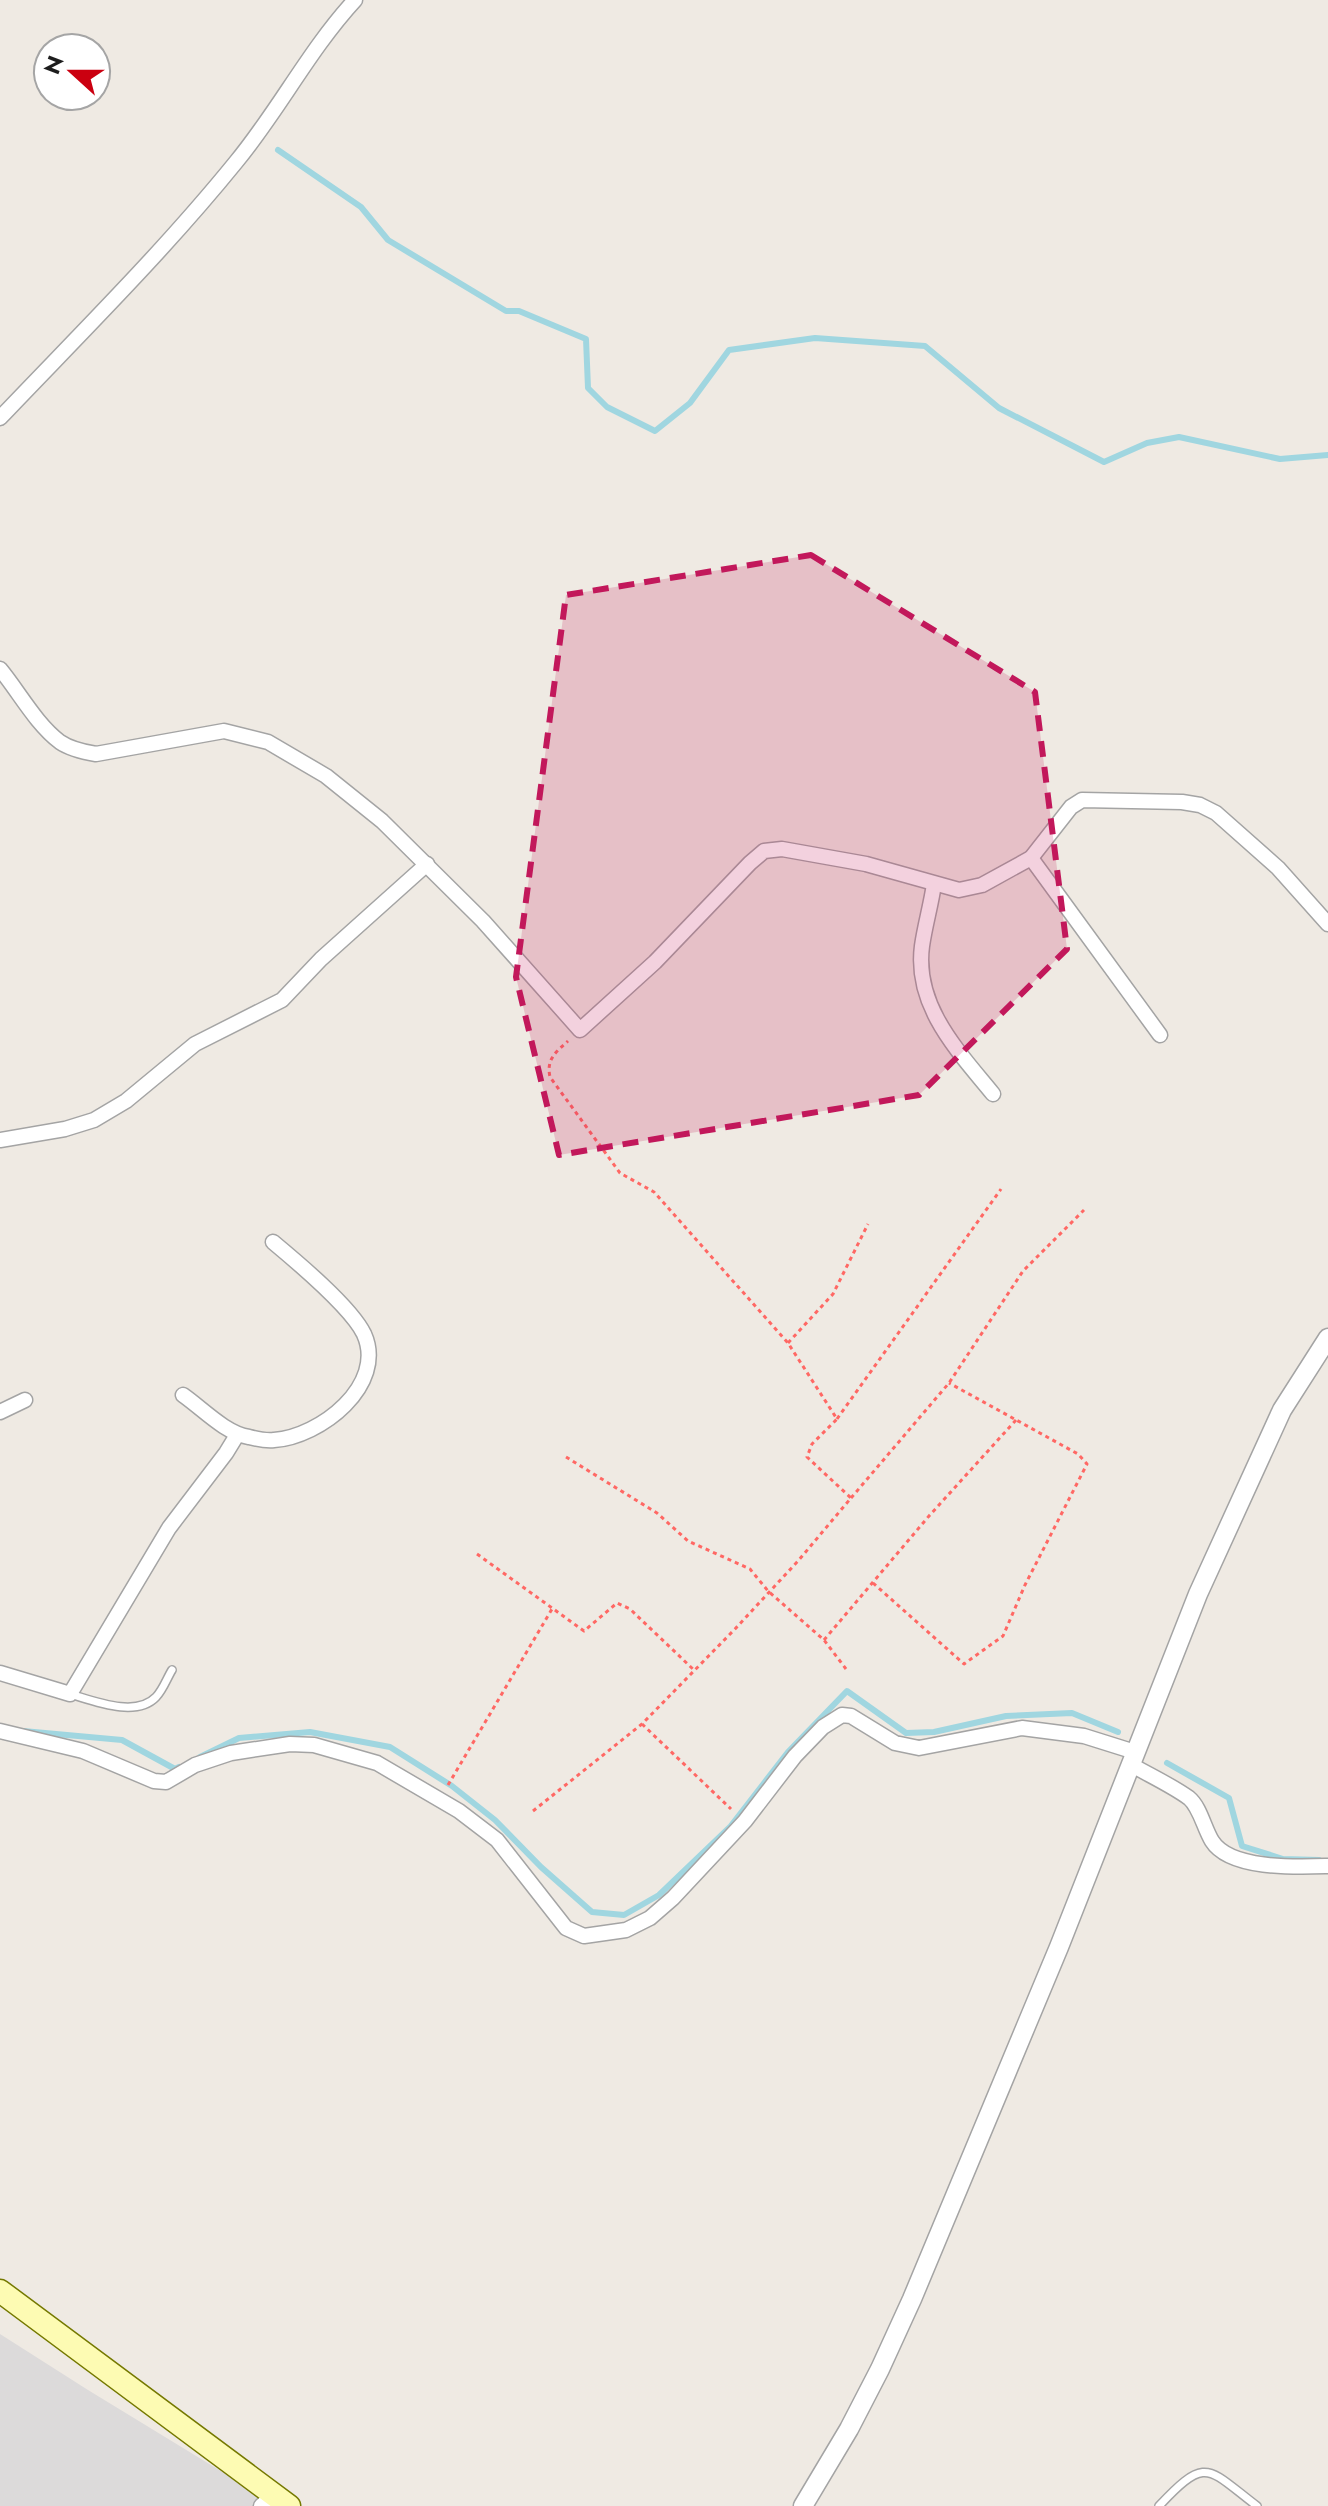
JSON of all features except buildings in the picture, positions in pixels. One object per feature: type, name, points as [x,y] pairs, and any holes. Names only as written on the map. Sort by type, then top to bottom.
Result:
[{"type":"main road","points":[[0,2291],[275,2502]]},
{"type":"street","points":[[0,418],[147,264],[236,163],[271,117],[311,54],[355,0]]},
{"type":"street","points":[[0,669],[42,724],[61,743],[77,750],[96,754],[231,731],[268,742],[326,776],[382,821],[427,864],[483,921],[580,1030],[655,962],[764,851],[782,849],[866,864],[959,890],[982,885],[1031,858],[1071,807],[1082,800],[1182,802],[1200,805],[1216,813],[1278,868],[1328,924]]},
{"type":"street","points":[[1031,858],[1160,1035]]},
{"type":"street","points":[[0,1140],[94,1120],[126,1101],[195,1044],[282,1000],[321,959],[427,864]]},
{"type":"street","points":[[934,884],[922,948],[923,984],[940,1026],[993,1094]]},
{"type":"street","points":[[183,1395],[237,1435],[273,1441],[317,1427],[340,1409],[366,1377],[370,1365],[363,1332],[305,1269],[273,1242]]},
{"type":"street","points":[[803,2506],[855,2417],[912,2299],[1059,1947],[1198,1594],[1282,1410],[1328,1338]]},
{"type":"street","points":[[0,1412],[25,1400]]},
{"type":"street","points":[[0,1673],[70,1694],[169,1528],[237,1435]]},
{"type":"street","points":[[0,1731],[83,1751],[154,1781],[166,1782],[195,1765],[231,1753],[290,1744],[314,1745],[377,1763],[459,1811],[497,1840],[566,1928],[584,1936],[626,1930],[650,1918],[673,1898],[745,1821],[795,1756],[823,1727],[842,1715],[851,1716],[895,1743],[919,1748],[1022,1728],[1084,1736],[1132,1758],[1191,1800],[1214,1844],[1230,1857],[1296,1867],[1328,1866]]},
{"type":"lane","points":[[70,1694],[101,1703],[140,1707],[156,1697],[172,1670]]},
{"type":"lane","points":[[1159,2506],[1193,2474],[1205,2471],[1216,2475],[1257,2506]]},
{"type":"path","points":[[580,1030],[553,1055],[548,1066],[550,1077],[620,1173],[654,1192],[788,1343],[837,1419]]},
{"type":"path","points":[[851,1498],[807,1457],[812,1444],[837,1419],[1001,1189]]},
{"type":"path","points":[[533,1811],[642,1724],[798,1561],[949,1383],[1023,1271],[1084,1210]]},
{"type":"path","points":[[788,1343],[833,1294],[868,1224]]},
{"type":"path","points":[[873,1583],[964,1664],[1003,1636],[1025,1585],[1087,1464],[1078,1454],[949,1383]]},
{"type":"path","points":[[824,1640],[929,1516],[1017,1419]]},
{"type":"path","points":[[566,1457],[657,1513],[688,1541],[750,1569],[768,1591],[824,1640],[846,1669]]},
{"type":"path","points":[[477,1554],[584,1631],[617,1603],[630,1609],[695,1671]]},
{"type":"path","points":[[447,1786],[552,1609]]},
{"type":"path","points":[[642,1724],[736,1814]]},
{"type":"highlighted area","points":[[811,555],[1035,692],[1067,949],[919,1095],[559,1155],[516,977],[566,595]]},
{"type":"shaded area","points":[[0,2334],[88,2390],[278,2506],[0,2506]]},
{"type":"waterway","points":[[278,150],[361,207],[388,240],[506,311],[519,311],[586,339],[588,388],[607,407],[655,431],[690,403],[729,350],[815,338],[925,346],[999,408],[1104,462],[1147,443],[1179,437],[1280,459],[1328,455]]},
{"type":"waterway","points":[[200,1757],[239,1738],[310,1732],[390,1747],[452,1786],[495,1820],[541,1867],[592,1912],[624,1915],[659,1895],[730,1827],[788,1752],[847,1691],[906,1733],[934,1732],[1006,1716],[1072,1713],[1118,1732]]},
{"type":"waterway","points":[[23,1731],[122,1740],[175,1769],[179,1767]]},
{"type":"waterway","points":[[1167,1763],[1229,1798],[1242,1846],[1283,1859],[1319,1860]]}]
